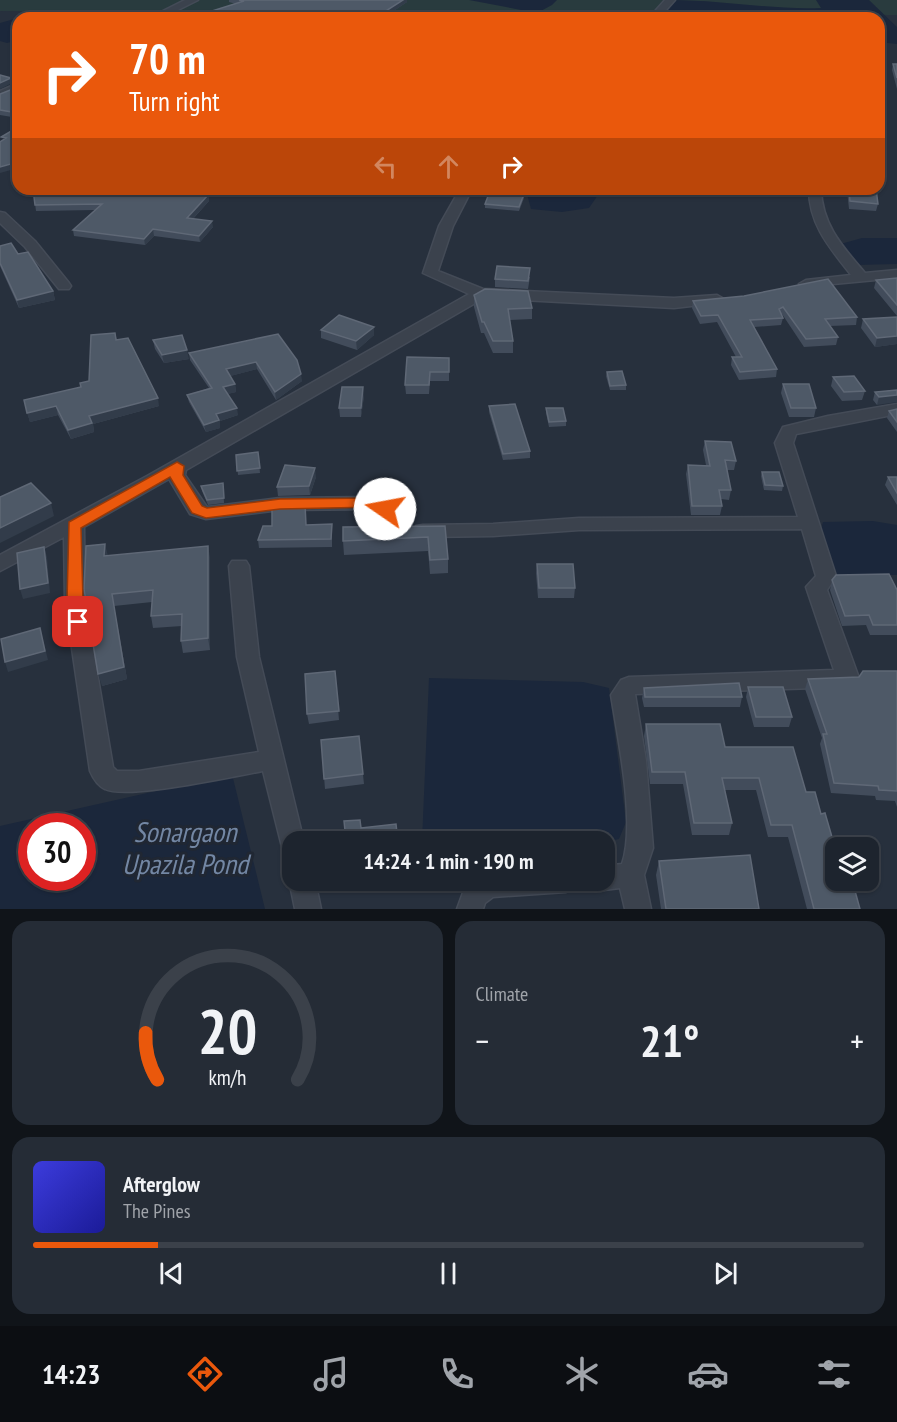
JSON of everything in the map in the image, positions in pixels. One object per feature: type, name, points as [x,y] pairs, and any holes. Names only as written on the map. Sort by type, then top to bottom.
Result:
[{"type":"street","points":[[167,12],[193,0]]},
{"type":"street","points":[[659,12],[670,0]]},
{"type":"street","points":[[463,195],[446,226],[430,273],[481,293],[674,303],[733,298]]},
{"type":"street","points":[[814,195],[813,207],[827,237],[861,277]]},
{"type":"street","points":[[0,216],[30,244],[64,286]]},
{"type":"street","points":[[786,288],[897,274]]},
{"type":"street","points":[[0,564],[74,525],[481,293]]},
{"type":"street","points":[[638,909],[632,876],[640,848],[634,761],[622,695],[629,686],[848,678],[816,587],[824,582],[826,576],[784,443],[789,431],[828,421],[897,410]]},
{"type":"street","points":[[177,466],[176,475],[197,510],[206,513],[280,504],[377,503],[384,505],[380,532],[493,530],[579,524],[808,523]]},
{"type":"street","points":[[74,525],[75,601],[102,771],[111,781],[139,781],[273,760]]},
{"type":"street","points":[[239,566],[248,657],[289,831]]},
{"type":"street","points":[[615,877],[632,876]]},
{"type":"street","points":[[305,891],[309,909]]},
{"type":"street","points":[[470,909],[474,896],[481,891]]},
{"type":"shaded area","points":[[0,0],[897,0],[897,15],[885,15],[885,12],[0,11]]},
{"type":"water","points":[[469,0],[557,0],[539,12]]},
{"type":"water","points":[[672,0],[821,8],[816,0],[869,0],[881,12],[661,12]]},
{"type":"water","points":[[885,15],[897,27],[897,44],[885,43]]},
{"type":"water","points":[[12,20],[12,42],[0,41],[0,23]]},
{"type":"water","points":[[527,195],[598,195],[589,208],[562,212],[531,209]]},
{"type":"water","points":[[862,238],[897,238],[897,264],[855,265],[837,245]]},
{"type":"water","points":[[873,521],[897,525],[897,575],[834,575],[817,543],[823,522]]},
{"type":"water","points":[[429,678],[583,682],[609,688],[626,822],[619,839],[615,840],[615,831],[422,831]]},
{"type":"water","name":"Sonargaon Upazila Pond","points":[[232,774],[265,909],[0,909],[0,826],[18,822],[18,891],[96,891],[96,813],[58,813]]},
{"type":"building","points":[[239,0],[403,0],[384,12],[220,12],[215,10],[244,1]]},
{"type":"building","points":[[893,64],[897,64],[897,78]]},
{"type":"building","points":[[0,75],[11,78],[0,83]]},
{"type":"building","points":[[12,89],[12,112],[0,110],[0,94]]},
{"type":"building","points":[[12,131],[12,164],[0,167],[0,142],[6,138],[1,137]]},
{"type":"building","points":[[34,195],[208,195],[187,218],[212,221],[199,236],[153,229],[144,239],[73,230],[102,204],[35,205]]},
{"type":"building","points":[[488,195],[524,195],[519,207],[485,204]]},
{"type":"building","points":[[850,195],[877,195],[878,204],[850,201]]},
{"type":"building","points":[[11,243],[18,254],[28,252],[53,291],[17,300],[0,263],[0,246]]},
{"type":"building","points":[[497,266],[530,268],[528,281],[495,279]]},
{"type":"building","points":[[897,278],[897,305],[876,280]]},
{"type":"building","points":[[828,279],[857,317],[825,319],[838,337],[806,339],[783,307],[779,309],[783,318],[750,320],[777,369],[740,372],[732,357],[742,357],[718,315],[701,316],[693,301],[744,296]]},
{"type":"building","points":[[485,289],[528,291],[532,308],[508,309],[513,341],[493,341],[482,322],[474,295]]},
{"type":"building","points":[[339,315],[374,327],[356,341],[321,330]]},
{"type":"building","points":[[897,317],[897,336],[877,338],[863,319]]},
{"type":"building","points":[[115,333],[116,340],[128,338],[158,398],[89,416],[92,423],[68,430],[56,406],[27,413],[24,400],[81,387],[80,383],[89,381],[91,335]]},
{"type":"building","points":[[278,334],[297,360],[301,374],[275,392],[256,362],[226,369],[235,384],[223,387],[237,408],[216,414],[219,420],[204,425],[187,395],[212,388],[189,353]]},
{"type":"building","points":[[182,335],[187,350],[162,355],[153,340]]},
{"type":"building","points":[[407,357],[449,358],[449,372],[430,372],[429,385],[405,385]]},
{"type":"building","points":[[622,371],[626,385],[610,386],[607,372]]},
{"type":"building","points":[[854,376],[865,391],[844,392],[833,377]]},
{"type":"building","points":[[783,384],[809,384],[816,408],[791,408]]},
{"type":"building","points":[[342,387],[363,387],[361,408],[339,408]]},
{"type":"building","points":[[897,390],[897,395],[879,397],[875,392]]},
{"type":"building","points":[[515,404],[530,451],[503,454],[489,406]]},
{"type":"building","points":[[546,408],[563,408],[566,421],[549,422]]},
{"type":"building","points":[[897,409],[897,422],[889,411]]},
{"type":"building","points":[[705,441],[731,442],[736,461],[725,460],[731,490],[719,490],[722,506],[692,506],[688,465],[710,466]]},
{"type":"building","points":[[258,452],[260,468],[237,471],[236,455]]},
{"type":"building","points":[[285,465],[315,468],[309,486],[277,487]]},
{"type":"building","points":[[762,472],[779,472],[783,486],[765,485]]},
{"type":"building","points":[[888,477],[897,477],[897,493]]},
{"type":"building","points":[[31,483],[51,503],[0,528],[0,497]]},
{"type":"building","points":[[223,483],[224,498],[207,500],[201,486]]},
{"type":"building","points":[[305,504],[306,525],[332,524],[331,539],[258,540],[263,526],[272,526],[272,505]]},
{"type":"building","points":[[445,526],[448,559],[430,560],[428,537],[343,541],[343,527]]},
{"type":"building","points":[[105,544],[104,556],[208,546],[208,638],[181,641],[182,614],[151,616],[153,590],[112,594],[124,667],[98,674],[84,589],[86,546]]},
{"type":"building","points":[[44,547],[48,583],[20,589],[17,553]]},
{"type":"building","points":[[537,564],[573,564],[575,588],[539,588]]},
{"type":"building","points":[[889,574],[897,590],[897,625],[873,625],[869,615],[845,616],[832,580],[836,575]]},
{"type":"building","points":[[40,628],[45,651],[5,662],[1,639]]},
{"type":"building","points":[[335,671],[339,711],[307,714],[305,674]]},
{"type":"building","points":[[863,671],[897,671],[897,791],[879,790],[878,786],[834,783],[823,734],[827,734],[808,679],[859,677]]},
{"type":"building","points":[[739,683],[742,697],[645,697],[644,688]]},
{"type":"building","points":[[748,687],[783,687],[792,717],[756,717]]},
{"type":"building","points":[[646,724],[720,724],[725,747],[793,747],[806,792],[815,792],[821,814],[825,813],[832,837],[825,837],[825,891],[855,891],[860,909],[814,909],[792,825],[771,825],[759,778],[722,778],[732,823],[694,823],[685,772],[652,772]]},
{"type":"building","points":[[359,736],[363,774],[324,779],[321,740]]},
{"type":"building","points":[[360,820],[361,828],[396,824],[397,831],[345,831],[344,821]]},
{"type":"building","points":[[750,855],[759,909],[666,909],[659,861]]},
{"type":"route","points":[[78,622],[75,601],[74,525],[177,466],[176,475],[197,510],[206,513],[280,504],[377,503],[384,505],[385,509]]}]
